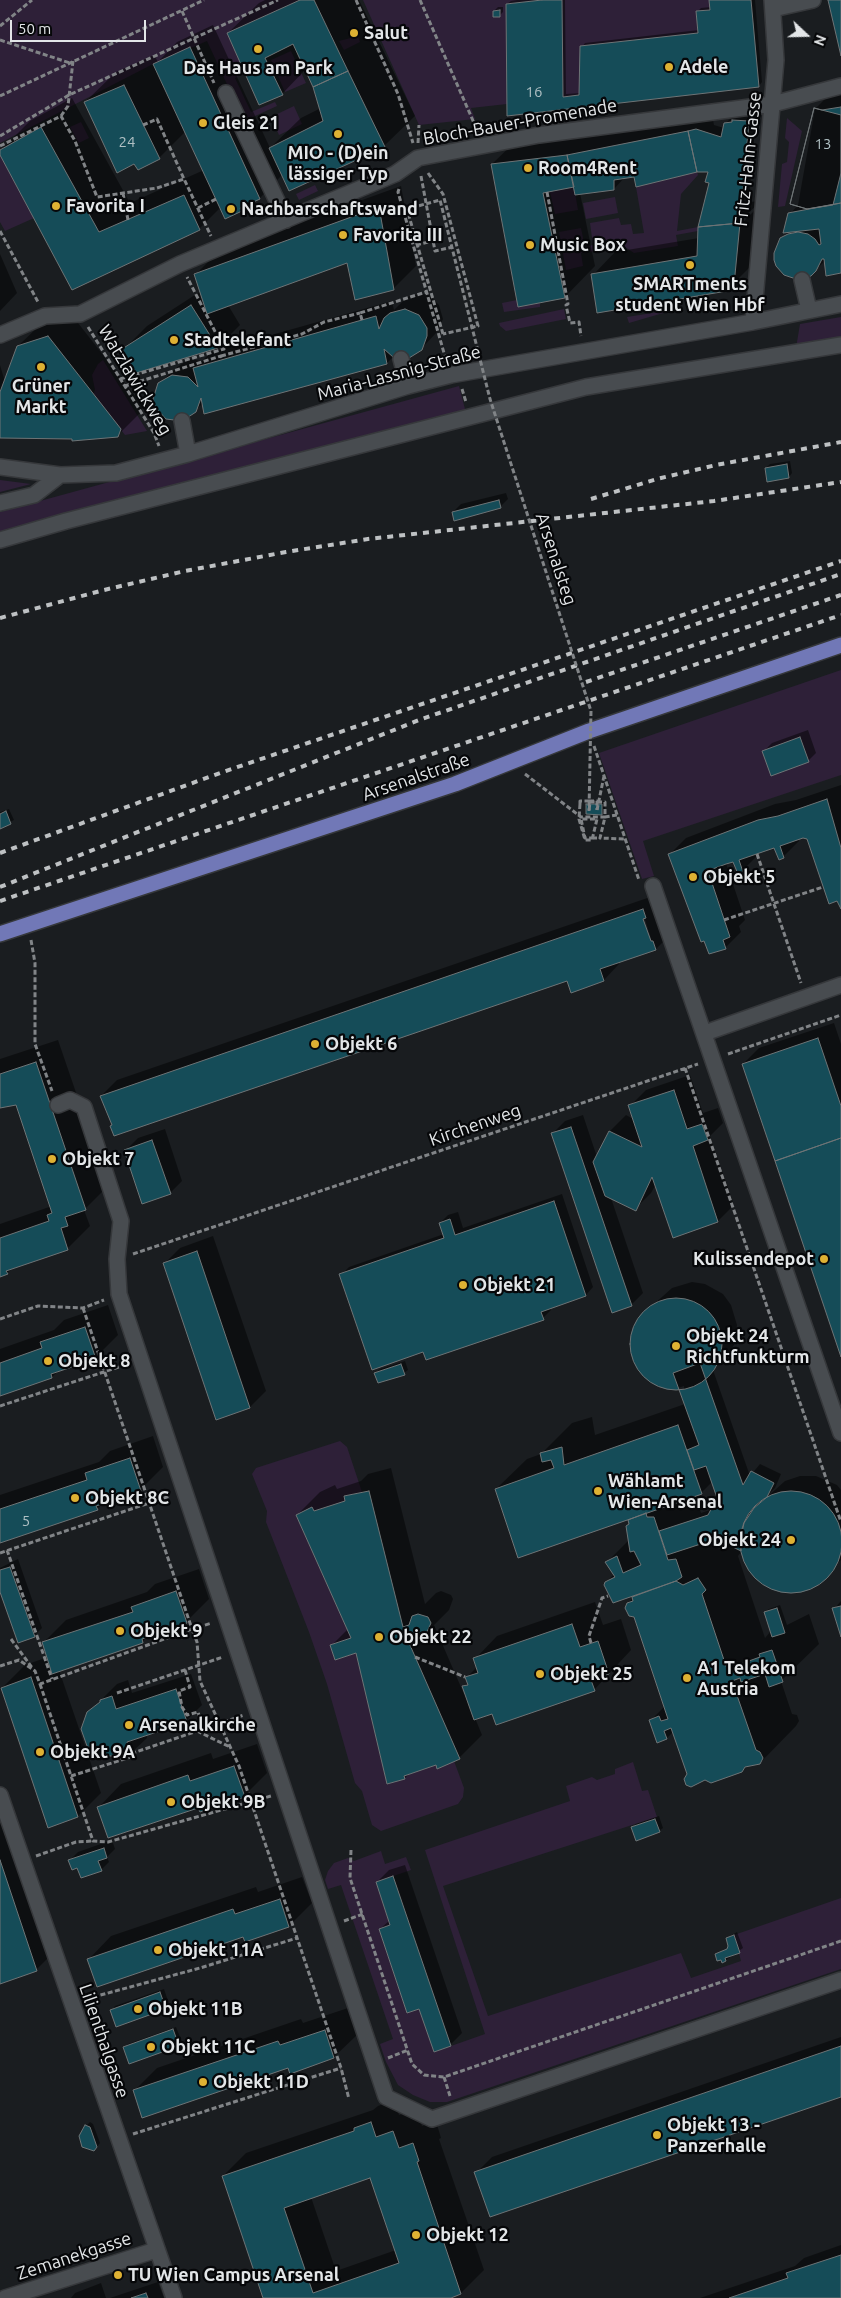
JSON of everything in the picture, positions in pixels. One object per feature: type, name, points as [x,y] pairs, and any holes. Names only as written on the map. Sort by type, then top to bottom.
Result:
[{"type":"main road","name":"Arsenalstraße","points":[[0,934],[410,799],[589,731],[841,645]]},
{"type":"street","points":[[773,4],[813,0]]},
{"type":"street","name":"Fritz-Hahn-Gasse","points":[[752,322],[776,60],[773,4]]},
{"type":"street","name":"Bloch-Bauer-Promenade","points":[[0,335],[45,316],[80,314],[180,264],[395,174],[418,158],[539,135],[772,104],[841,86]]},
{"type":"street","points":[[226,93],[286,220]]},
{"type":"street","points":[[802,280],[809,310]]},
{"type":"street","name":"Maria-Lassnig-Straße","points":[[0,467],[60,475],[116,473],[188,454],[408,386],[454,375],[752,322],[841,304]]},
{"type":"street","points":[[0,540],[66,521],[586,387],[841,346]]},
{"type":"street","points":[[401,358],[408,386]]},
{"type":"street","points":[[182,421],[188,454]]},
{"type":"street","points":[[0,503],[34,495],[60,475]]},
{"type":"street","points":[[654,886],[841,1433]]},
{"type":"street","points":[[705,1033],[841,985]]},
{"type":"street","points":[[58,1105],[70,1100],[84,1107],[121,1221],[117,1259],[118,1294],[386,2097],[432,2119],[841,1980]]},
{"type":"street","name":"Lilienthalgasse","points":[[0,1795],[174,2298]]},
{"type":"street","name":"Zemanekgasse","points":[[4,2298],[156,2250]]},
{"type":"path","points":[[0,26],[32,0]]},
{"type":"path","points":[[0,96],[204,0]]},
{"type":"path","points":[[0,136],[69,95],[278,0]]},
{"type":"path","points":[[356,0],[398,94],[418,158],[436,251],[453,247]]},
{"type":"path","points":[[420,0],[484,145]]},
{"type":"path","points":[[182,11],[220,96],[226,93]]},
{"type":"path","points":[[0,40],[71,62]]},
{"type":"path","points":[[0,146],[61,116],[68,106],[71,62]]},
{"type":"path","points":[[61,116],[75,141],[97,198],[157,188],[184,179]]},
{"type":"path","points":[[143,125],[158,119],[216,249]]},
{"type":"path","name":"Arsenalsteg","points":[[418,158],[443,194],[478,326],[443,334],[416,245],[407,209],[440,200],[453,247],[490,399],[591,711],[589,811],[590,802],[597,802]]},
{"type":"path","points":[[403,183],[398,192],[426,292],[470,417]]},
{"type":"path","points":[[547,192],[570,323],[579,322],[583,352]]},
{"type":"path","points":[[124,193],[128,220]]},
{"type":"path","points":[[198,208],[216,199]]},
{"type":"path","points":[[0,232],[45,316]]},
{"type":"path","points":[[416,245],[433,241]]},
{"type":"path","points":[[120,379],[224,349],[180,264]]},
{"type":"path","points":[[125,386],[302,334],[324,322],[360,313],[426,292]]},
{"type":"path","points":[[360,313],[362,320]]},
{"type":"path","name":"Watzlawickweg","points":[[80,314],[154,433],[164,461]]},
{"type":"path","points":[[589,731],[640,881],[654,886]]},
{"type":"path","points":[[510,762],[581,817],[617,815]]},
{"type":"path","points":[[604,776],[597,802],[597,810],[597,802],[580,801],[579,819],[585,840],[592,840],[597,819],[581,819],[585,838],[592,838],[600,838],[625,839]]},
{"type":"path","points":[[597,802],[605,802],[605,817],[600,838]]},
{"type":"path","points":[[757,854],[806,997]]},
{"type":"path","points":[[724,920],[823,887]]},
{"type":"path","points":[[27,924],[35,963],[35,1044],[58,1105]]},
{"type":"path","name":"Kirchenweg","points":[[117,1259],[841,1015]]},
{"type":"path","points":[[685,1068],[841,1522]]},
{"type":"path","points":[[0,1319],[38,1306],[83,1308],[118,1294]]},
{"type":"path","points":[[83,1308],[197,1642],[200,1681],[231,1748],[252,1802],[341,2068],[349,2099]]},
{"type":"path","points":[[0,1406],[140,1360]]},
{"type":"path","points":[[0,1553],[184,1492]]},
{"type":"path","points":[[7,1550],[52,1680]]},
{"type":"path","points":[[591,1643],[589,1636],[602,1598],[608,1596]]},
{"type":"path","points":[[40,1684],[192,1629],[227,1619]]},
{"type":"path","points":[[11,1639],[35,1671],[93,1841]]},
{"type":"path","points":[[117,1693],[238,1652]]},
{"type":"path","points":[[415,1657],[466,1677]]},
{"type":"path","points":[[0,1666],[19,1660],[35,1671]]},
{"type":"path","points":[[185,1670],[190,1687],[179,1691],[182,1708],[187,1715],[198,1712],[204,1728]]},
{"type":"path","points":[[71,1776],[134,1756],[133,1753],[257,1710]]},
{"type":"path","points":[[197,1731],[231,1748]]},
{"type":"path","points":[[23,1861],[76,1842],[108,1842],[252,1802],[284,1791]]},
{"type":"path","points":[[351,1850],[350,1878],[412,2064],[424,2075],[444,2077],[841,1941]]},
{"type":"path","points":[[71,2003],[200,1968],[296,1938]]},
{"type":"path","points":[[118,2140],[341,2068]]},
{"type":"shaded area","points":[[0,0],[300,0],[227,33],[245,73],[235,78],[251,112],[275,102],[277,106],[244,121],[207,41],[153,64],[0,143]]},
{"type":"shaded area","points":[[363,0],[542,0],[506,4],[507,104],[471,108],[475,119],[419,125]]},
{"type":"shaded area","points":[[562,0],[709,0],[710,10],[696,11],[698,33],[581,46],[579,95],[563,97]]},
{"type":"shaded area","points":[[358,36],[360,42],[344,50],[339,41]]},
{"type":"shaded area","points":[[291,51],[306,83],[285,92],[271,60]]},
{"type":"shaded area","points":[[294,106],[302,124],[279,135],[271,117]]},
{"type":"shaded area","points":[[787,118],[802,131],[785,206],[778,207],[782,164],[787,162],[789,142],[785,138]]},
{"type":"shaded area","points":[[81,122],[89,138],[79,143],[70,127]]},
{"type":"shaded area","points":[[0,155],[34,218],[5,231],[0,222]]},
{"type":"shaded area","points":[[697,172],[698,175],[681,194],[677,231],[698,227],[698,231],[676,235],[678,246],[634,253],[625,247],[581,253],[583,266],[566,270],[559,232],[581,228],[585,247],[593,245],[590,223],[619,218],[621,225],[631,224],[633,234],[644,233],[636,187]]},
{"type":"shaded area","points":[[315,185],[318,191],[299,200],[296,194]]},
{"type":"shaded area","points":[[574,187],[578,210],[555,214],[550,192]]},
{"type":"shaded area","points":[[615,197],[618,213],[586,219],[583,203]]},
{"type":"shaded area","points":[[517,300],[518,307],[540,303],[540,307],[504,312],[502,303]]},
{"type":"shaded area","points":[[564,309],[566,319],[506,331],[499,323]]},
{"type":"shaded area","points":[[677,309],[629,323],[627,317]]},
{"type":"shaded area","points":[[841,317],[841,341],[796,348],[800,324]]},
{"type":"shaded area","points":[[103,360],[147,431],[125,435],[93,395],[95,390],[92,375],[98,364]]},
{"type":"shaded area","points":[[459,386],[466,413],[0,537],[0,512]]},
{"type":"shaded area","points":[[0,480],[31,484],[0,492]]},
{"type":"shaded area","points":[[841,670],[841,775],[643,841],[654,876],[642,879],[599,753]]},
{"type":"shaded area","points":[[340,1441],[347,1447],[362,1492],[344,1496],[345,1501],[314,1511],[312,1507],[296,1515],[351,1638],[331,1645],[335,1660],[356,1653],[387,1784],[405,1779],[404,1776],[436,1765],[437,1769],[454,1761],[464,1788],[463,1797],[458,1804],[381,1831],[372,1825],[362,1791],[355,1783],[327,1684],[266,1522],[267,1511],[252,1474],[256,1468]]},
{"type":"shaded area","points":[[633,1762],[642,1791],[648,1790],[657,1817],[443,1886],[488,2016],[681,1953],[691,1978],[741,1961],[734,1935],[841,1898],[841,1969],[447,2102],[430,2102],[413,2095],[398,2085],[386,2062],[380,2044],[393,2039],[341,1885],[328,1889],[325,1880],[328,1871],[334,1863],[348,1858],[354,1861],[381,1851],[385,1864],[406,1857],[411,1870],[376,1882],[390,1925],[379,1929],[407,2012],[419,2009],[434,2052],[485,2034],[425,1850],[570,1801],[566,1786],[592,1777],[597,1780],[615,1774],[615,1769]]},
{"type":"building","name":"Das Haus am Park","points":[[300,0],[314,0],[348,71],[313,87],[293,44],[265,58],[283,95],[259,105],[227,33]]},
{"type":"building","name":"Adele","points":[[562,0],[563,97],[579,95],[580,46],[698,33],[696,11],[710,10],[709,0],[751,0],[759,87],[507,116],[506,4]]},
{"type":"building","points":[[828,0],[841,0],[841,56]]},
{"type":"building","points":[[500,10],[500,17],[493,17],[493,11]]},
{"type":"building","name":"Gleis 21","points":[[190,47],[260,199],[240,208],[242,211],[225,219],[153,64]]},
{"type":"building","name":"MIO - (D)ein lässiger Typ","points":[[348,71],[385,147],[289,191],[269,148],[323,121],[313,87]]},
{"type":"building","name":"Favorita I","points":[[124,85],[160,159],[138,170],[134,164],[117,173],[84,102]]},
{"type":"building","points":[[841,107],[841,203],[807,209],[790,204],[814,108],[822,110]]},
{"type":"building","points":[[814,108],[841,115],[841,173],[833,205],[807,209],[790,204]]},
{"type":"building","points":[[732,120],[749,121],[740,223],[698,227],[709,183],[705,182],[708,172],[697,172],[688,131],[696,129],[721,137],[724,123],[732,122]]},
{"type":"building","name":"Favorita I","points":[[41,127],[99,232],[184,195],[200,230],[72,290],[0,155],[0,150]]},
{"type":"building","points":[[688,131],[697,172],[636,187],[634,177],[614,180],[614,190],[575,195],[567,155]]},
{"type":"building","name":"Music Box","points":[[567,155],[574,187],[543,193],[565,298],[518,307],[491,164]]},
{"type":"building","points":[[841,203],[841,273],[826,276],[824,259],[822,259],[811,276],[799,280],[784,275],[776,266],[774,260],[774,253],[780,238],[798,232],[808,234],[819,245],[821,244],[819,229],[783,233],[788,213]]},
{"type":"building","name":"Favorita III","points":[[379,207],[394,290],[355,300],[347,263],[207,314],[194,274]]},
{"type":"building","name":"SMARTments student Wien Hbf","points":[[740,223],[734,285],[727,291],[597,313],[591,274],[697,256],[698,227]]},
{"type":"building","name":"Stadtelefant","points":[[191,305],[218,348],[136,373],[122,349]]},
{"type":"building","points":[[405,309],[419,315],[427,328],[427,336],[422,350],[409,358],[393,357],[384,349],[387,364],[204,414],[201,398],[196,412],[182,421],[166,419],[155,407],[153,399],[158,383],[172,375],[188,377],[198,387],[193,368],[376,316],[379,329],[384,318],[390,313]]},
{"type":"building","name":"Grüner Markt","points":[[48,336],[121,429],[118,437],[72,441],[72,439],[0,438],[0,392],[17,346]]},
{"type":"building","points":[[787,464],[789,478],[767,482],[765,468]]},
{"type":"building","points":[[499,500],[501,508],[454,521],[452,512]]},
{"type":"building","points":[[800,737],[809,762],[771,776],[762,751]]},
{"type":"building","name":"Objekt 5","points":[[827,799],[841,848],[841,909],[837,901],[829,904],[807,839],[803,838],[780,846],[784,858],[779,860],[774,848],[739,860],[743,872],[738,874],[733,862],[726,864],[710,870],[709,874],[730,937],[723,940],[726,949],[709,954],[704,941],[701,942],[668,854],[758,820],[778,816]]},
{"type":"building","points":[[586,804],[602,804],[602,815],[586,814]]},
{"type":"building","points":[[6,811],[11,824],[0,829],[0,814]]},
{"type":"building","name":"Objekt 6","points":[[643,909],[646,918],[643,919],[656,950],[600,969],[604,981],[571,993],[567,981],[114,1136],[110,1126],[112,1125],[100,1096]]},
{"type":"building","points":[[818,1038],[841,1106],[841,1138],[775,1161],[742,1064]]},
{"type":"building","name":"Objekt 7","points":[[36,1062],[86,1210],[65,1217],[68,1226],[61,1228],[68,1250],[6,1271],[8,1274],[0,1277],[0,1238],[49,1221],[47,1215],[52,1213],[16,1105],[0,1108],[0,1074]]},
{"type":"building","points":[[674,1090],[687,1129],[702,1124],[708,1140],[693,1146],[718,1222],[673,1238],[652,1177],[636,1211],[605,1196],[593,1162],[609,1131],[642,1147],[628,1105]]},
{"type":"building","points":[[571,1127],[632,1306],[612,1313],[551,1133]]},
{"type":"building","name":"Kulissendepot","points":[[841,1138],[841,1357],[775,1161]]},
{"type":"building","points":[[152,1140],[171,1194],[142,1204],[124,1150]]},
{"type":"building","name":"Objekt 21","points":[[554,1201],[586,1296],[541,1312],[544,1320],[426,1360],[423,1352],[372,1370],[339,1274],[444,1238],[439,1223],[450,1219],[455,1235]]},
{"type":"building","points":[[197,1251],[250,1408],[216,1420],[163,1263]]},
{"type":"building","name":"Objekt 24 Richtfunkturm","points":[[676,1298],[694,1302],[708,1312],[718,1326],[722,1344],[718,1362],[708,1376],[694,1386],[676,1390],[658,1386],[644,1376],[634,1362],[630,1344],[634,1326],[644,1312],[658,1302]]},
{"type":"building","name":"Objekt 8","points":[[85,1327],[96,1359],[51,1374],[52,1378],[0,1396],[0,1363],[42,1348],[40,1342]]},
{"type":"building","points":[[700,1363],[743,1485],[751,1471],[774,1483],[767,1497],[754,1508],[744,1523],[741,1551],[716,1539],[667,1555],[659,1531],[708,1515],[717,1498],[706,1466],[694,1470],[687,1450],[699,1445],[673,1373]]},
{"type":"building","points":[[401,1364],[405,1375],[378,1383],[374,1373]]},
{"type":"building","name":"Wählamt Wien-Arsenal","points":[[678,1425],[702,1494],[518,1558],[495,1489],[554,1468],[551,1460],[542,1462],[540,1453],[562,1447],[564,1465]]},
{"type":"building","name":"Objekt 8C","points":[[130,1458],[141,1491],[96,1506],[98,1510],[0,1543],[0,1509],[87,1480],[85,1473]]},
{"type":"building","name":"Objekt 22","points":[[369,1491],[403,1627],[409,1625],[412,1616],[418,1614],[428,1617],[431,1623],[426,1634],[421,1636],[413,1633],[406,1636],[460,1759],[437,1769],[436,1765],[404,1776],[405,1779],[387,1784],[356,1653],[335,1660],[330,1645],[351,1638],[296,1515],[312,1507],[314,1511],[345,1501],[344,1496]]},
{"type":"building","name":"Objekt 24","points":[[791,1491],[810,1495],[827,1506],[838,1523],[842,1542],[838,1561],[827,1578],[810,1589],[791,1593],[772,1589],[755,1578],[744,1561],[740,1542],[744,1523],[755,1506],[772,1495]]},
{"type":"building","points":[[646,1513],[647,1517],[654,1517],[668,1560],[676,1559],[682,1577],[676,1581],[613,1603],[604,1585],[605,1582],[615,1577],[605,1562],[617,1556],[623,1573],[641,1565],[634,1551],[630,1552],[626,1526],[629,1524],[628,1520]]},
{"type":"building","points":[[10,1567],[35,1637],[18,1643],[0,1592],[0,1570]]},
{"type":"building","points":[[698,1578],[706,1590],[702,1594],[728,1672],[737,1670],[735,1666],[760,1657],[759,1654],[772,1650],[783,1682],[769,1687],[765,1674],[741,1682],[740,1678],[732,1681],[756,1750],[760,1752],[763,1758],[760,1764],[745,1767],[742,1772],[711,1783],[705,1780],[691,1787],[686,1785],[684,1779],[687,1774],[671,1728],[664,1731],[667,1739],[657,1743],[649,1720],[659,1716],[661,1721],[668,1719],[634,1617],[629,1616],[625,1608],[627,1603],[633,1601],[632,1597],[676,1581],[683,1585]]},
{"type":"building","name":"Objekt 9","points":[[176,1591],[187,1623],[142,1639],[143,1643],[52,1674],[42,1642],[133,1612],[131,1607]]},
{"type":"building","points":[[841,1606],[841,1637],[832,1608]]},
{"type":"building","points":[[777,1608],[785,1633],[772,1637],[764,1612]]},
{"type":"building","name":"Objekt 25","points":[[572,1624],[580,1647],[598,1641],[609,1674],[591,1680],[595,1691],[496,1725],[492,1714],[474,1720],[462,1686],[468,1685],[465,1677],[478,1673],[473,1658]]},
{"type":"building","name":"Objekt 9A","points":[[31,1677],[78,1817],[48,1828],[1,1688]]},
{"type":"building","name":"Arsenalkirche","points":[[176,1689],[187,1722],[127,1742],[131,1755],[120,1759],[119,1756],[102,1756],[87,1746],[81,1729],[87,1712],[100,1700],[112,1696],[116,1709]]},
{"type":"building","name":"Objekt 9B","points":[[234,1766],[245,1797],[200,1812],[198,1808],[108,1838],[97,1807],[188,1775],[190,1781]]},
{"type":"building","points":[[655,1819],[660,1832],[636,1841],[631,1827]]},
{"type":"building","points":[[104,1848],[107,1858],[98,1861],[102,1871],[81,1878],[77,1868],[72,1870],[68,1860]]},
{"type":"building","points":[[0,1860],[37,1971],[0,1984]]},
{"type":"building","points":[[393,1876],[451,2046],[434,2052],[419,2009],[407,2013],[379,1929],[390,1925],[376,1882]]},
{"type":"building","name":"Objekt 11A","points":[[280,1899],[289,1927],[245,1942],[243,1937],[97,1987],[87,1959],[233,1909],[235,1914]]},
{"type":"building","points":[[734,1935],[740,1953],[725,1958],[726,1961],[722,1963],[721,1960],[717,1961],[715,1954],[727,1949],[726,1938]]},
{"type":"building","name":"Objekt 11B","points":[[160,1992],[166,2009],[116,2027],[110,2010]]},
{"type":"building","name":"Objekt 11C","points":[[173,2029],[179,2046],[129,2064],[123,2047]]},
{"type":"building","name":"Objekt 11D","points":[[325,2030],[334,2058],[290,2074],[288,2068],[142,2118],[133,2090],[278,2041],[280,2045]]},
{"type":"building","name":"Objekt 13 - Panzerhalle","points":[[841,2046],[841,2097],[490,2217],[474,2172]]},
{"type":"building","name":"Objekt 12","points":[[371,2122],[376,2137],[393,2131],[399,2148],[413,2143],[419,2161],[417,2162],[461,2294],[451,2298],[263,2298],[222,2176],[354,2131],[354,2128]],"holes":[[[370,2178],[399,2263],[313,2293],[284,2208]]]},
{"type":"building","points":[[85,2125],[90,2127],[97,2147],[94,2151],[82,2147],[79,2136]]},
{"type":"building","points":[[841,2255],[841,2298],[729,2298],[788,2278],[786,2273]]},
{"type":"building","points":[[146,2293],[148,2298],[131,2298]]},
{"type":"railway","points":[[591,499],[657,479],[716,465],[841,442]]},
{"type":"railway","points":[[0,618],[104,590],[185,571],[286,552],[368,539],[714,501],[841,482]]},
{"type":"railway","points":[[0,853],[220,773],[841,561]]},
{"type":"railway","points":[[0,887],[419,720],[841,574]]},
{"type":"railway","points":[[586,682],[841,595]]},
{"type":"railway","points":[[0,901],[841,615]]},
{"type":"place","name":"Salut","points":[[354,33]]},
{"type":"place","name":"Das Haus am Park","points":[[258,49]]},
{"type":"place","name":"Adele","points":[[669,67]]},
{"type":"place","name":"Gleis 21","points":[[203,123]]},
{"type":"place","name":"MIO - (D)ein lässiger Typ","points":[[338,134]]},
{"type":"place","name":"Room4Rent","points":[[528,168]]},
{"type":"place","name":"Favorita I","points":[[56,206]]},
{"type":"place","name":"Nachbarschaftswand","points":[[231,209]]},
{"type":"place","name":"Favorita III","points":[[343,235]]},
{"type":"place","name":"Music Box","points":[[530,245]]},
{"type":"place","name":"SMARTments student Wien Hbf","points":[[690,265]]},
{"type":"place","name":"Stadtelefant","points":[[174,340]]},
{"type":"place","name":"Grüner Markt","points":[[41,367]]},
{"type":"place","name":"Objekt 5","points":[[693,877]]},
{"type":"place","name":"Objekt 6","points":[[315,1044]]},
{"type":"place","name":"Objekt 7","points":[[52,1159]]},
{"type":"place","name":"Kulissendepot","points":[[824,1259]]},
{"type":"place","name":"Objekt 21","points":[[463,1285]]},
{"type":"place","name":"Objekt 24 Richtfunkturm","points":[[676,1346]]},
{"type":"place","name":"Objekt 8","points":[[48,1361]]},
{"type":"place","name":"Wählamt Wien-Arsenal","points":[[598,1491]]},
{"type":"place","name":"Objekt 8C","points":[[75,1498]]},
{"type":"place","name":"Objekt 24","points":[[791,1540]]},
{"type":"place","name":"Objekt 9","points":[[120,1631]]},
{"type":"place","name":"Objekt 22","points":[[379,1637]]},
{"type":"place","name":"Objekt 25","points":[[540,1674]]},
{"type":"place","name":"A1 Telekom Austria","points":[[687,1678]]},
{"type":"place","name":"Arsenalkirche","points":[[129,1725]]},
{"type":"place","name":"Objekt 9A","points":[[40,1752]]},
{"type":"place","name":"Objekt 9B","points":[[171,1802]]},
{"type":"place","name":"Objekt 11A","points":[[158,1950]]},
{"type":"place","name":"Objekt 11B","points":[[138,2009]]},
{"type":"place","name":"Objekt 11C","points":[[151,2047]]},
{"type":"place","name":"Objekt 11D","points":[[203,2082]]},
{"type":"place","name":"Objekt 13 - Panzerhalle","points":[[657,2135]]},
{"type":"place","name":"Objekt 12","points":[[416,2235]]},
{"type":"place","name":"TU Wien Campus Arsenal","points":[[118,2275]]}]
